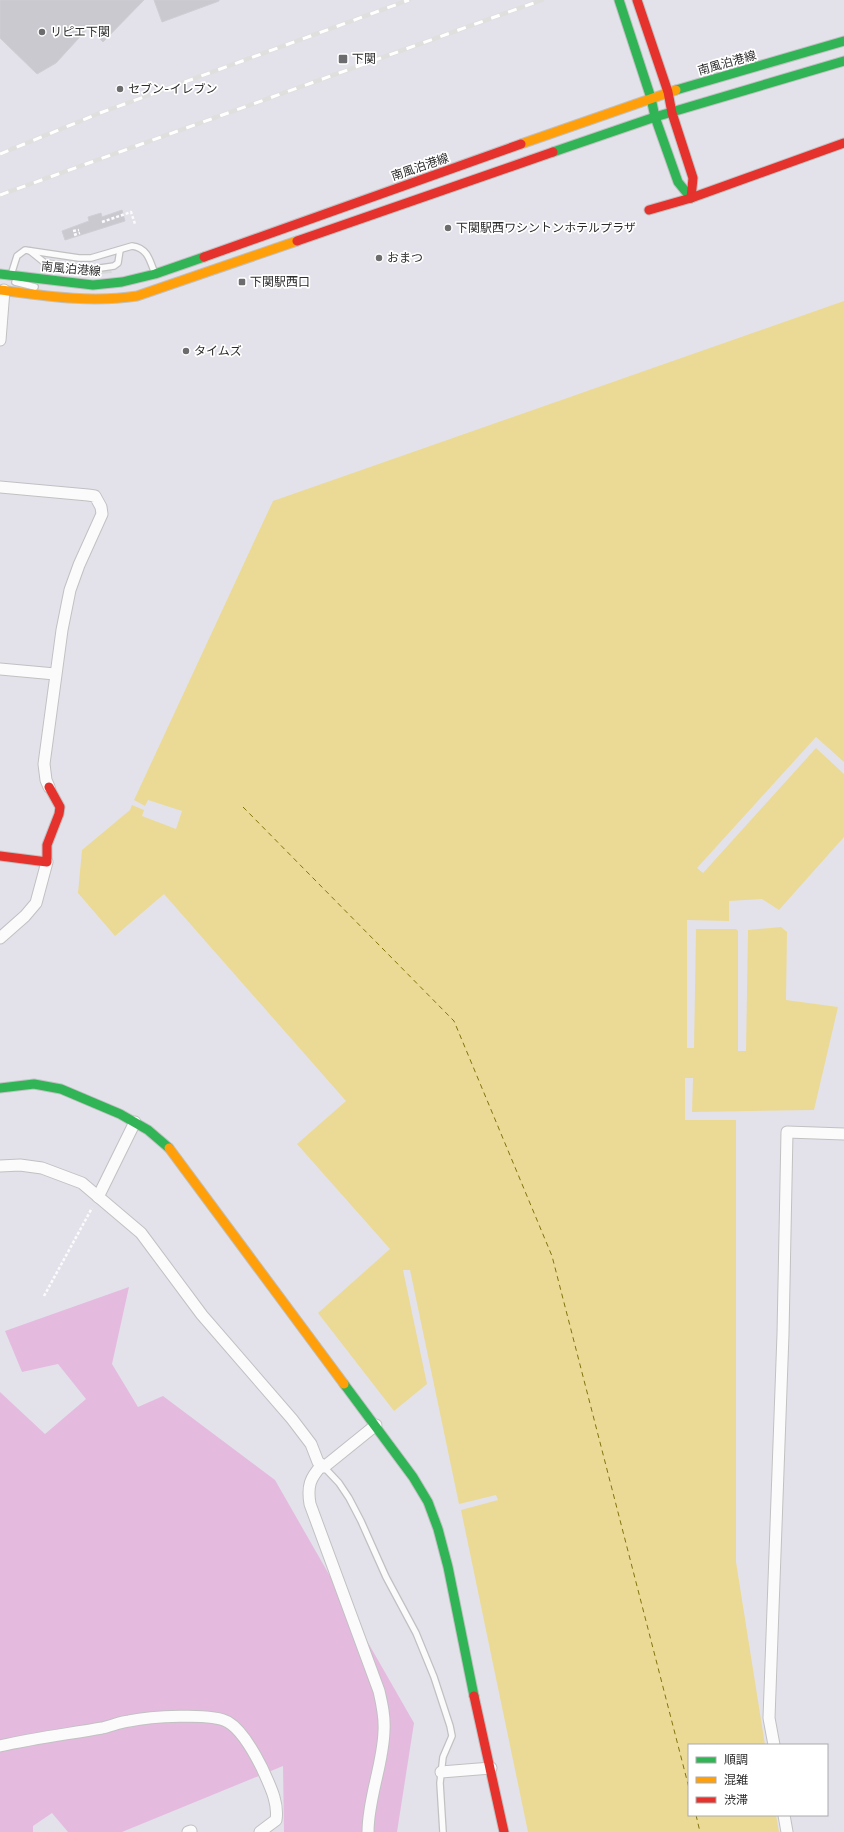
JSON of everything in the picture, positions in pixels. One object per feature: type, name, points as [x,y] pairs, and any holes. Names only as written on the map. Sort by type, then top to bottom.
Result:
[{"type":"main road","points":[[619,0],[651,98],[655,117],[678,182],[691,198]]},
{"type":"main road","points":[[637,0],[668,92],[672,113],[693,178],[691,198]]},
{"type":"main road","name":"南風泊港線","points":[[2,290],[73,300],[116,300],[157,281],[651,98],[844,42]]},
{"type":"main road","name":"南風泊港線","points":[[0,274],[93,285],[157,281],[655,117],[844,61]]},
{"type":"main road","points":[[649,210],[691,198],[844,143]]},
{"type":"main road","points":[[0,856],[47,862],[47,845],[59,814],[60,807],[49,787]]},
{"type":"main road","points":[[0,1088],[34,1084],[61,1089],[120,1114],[159,1138],[169,1148],[376,1425],[413,1477],[428,1502],[438,1529],[448,1567],[467,1667],[491,1768],[504,1832]]},
{"type":"street","points":[[0,340],[2,290]]},
{"type":"street","points":[[0,487],[95,496],[101,507],[102,514],[78,564],[70,590],[55,674],[44,764],[46,780],[49,787]]},
{"type":"street","points":[[0,669],[55,674]]},
{"type":"street","points":[[0,938],[25,916],[36,903],[47,862]]},
{"type":"street","points":[[98,1197],[135,1122]]},
{"type":"street","points":[[774,1744],[769,1718],[782,1342],[787,1132],[844,1134]]},
{"type":"street","points":[[0,1166],[20,1164],[42,1168],[82,1183],[141,1233],[202,1315],[292,1419],[310,1444],[318,1462],[323,1466]]},
{"type":"street","points":[[368,1832],[374,1785],[384,1733],[384,1720],[379,1691],[310,1504],[308,1490],[315,1472],[376,1425]]},
{"type":"street","points":[[0,1746],[23,1740],[104,1727],[130,1720],[212,1716],[228,1722],[249,1744],[268,1781],[275,1801],[277,1814],[276,1820],[260,1832]]},
{"type":"street","points":[[441,1772],[491,1768]]},
{"type":"street","points":[[784,1816],[787,1832]]},
{"type":"lane","points":[[73,300],[44,289],[17,284],[13,281],[11,275],[17,256],[25,250],[30,250],[79,258],[91,258],[132,246],[142,249],[148,257],[157,281]]},
{"type":"lane","points":[[30,250],[45,263],[92,270],[114,266],[118,262],[120,250]]},
{"type":"lane","points":[[323,1466],[339,1483],[361,1521],[386,1577],[416,1633],[434,1677],[452,1736],[443,1757],[441,1772],[443,1832]]},
{"type":"path","points":[[102,222],[131,212],[135,224]]},
{"type":"path","points":[[73,231],[79,230]]},
{"type":"path","points":[[74,235],[80,233]]},
{"type":"path","points":[[44,1296],[98,1197]]},
{"type":"shaded area","points":[[49,259],[88,265],[109,263],[112,273],[88,275],[47,269]]},
{"type":"shaded area","points":[[844,301],[844,762],[816,737],[697,868],[703,873],[816,748],[844,774],[844,837],[779,910],[762,899],[729,901],[729,921],[687,920],[687,1048],[694,1048],[696,929],[736,929],[738,931],[738,1051],[746,1051],[748,930],[781,927],[787,932],[786,1000],[838,1007],[814,1110],[692,1112],[693,1078],[685,1078],[685,1120],[736,1120],[736,1562],[765,1744],[688,1744],[688,1816],[776,1816],[779,1832],[528,1832],[461,1510],[498,1500],[496,1495],[459,1504],[410,1270],[403,1270],[427,1384],[394,1411],[318,1313],[390,1249],[297,1144],[346,1101],[164,894],[115,936],[78,893],[82,850],[130,810],[132,805],[144,810],[142,816],[176,829],[182,811],[148,800],[145,806],[134,800],[273,501]]},
{"type":"shaded area","points":[[129,1287],[112,1364],[138,1407],[163,1396],[275,1480],[414,1723],[397,1832],[284,1832],[283,1766],[122,1832],[68,1832],[52,1813],[33,1826],[33,1832],[0,1832],[0,1392],[45,1434],[86,1399],[58,1364],[22,1372],[5,1331]]},
{"type":"building","name":"リピエ下関","points":[[0,0],[144,0],[103,42],[89,27],[56,63],[37,74],[0,38]]},
{"type":"building","points":[[154,0],[219,0],[219,1],[162,22]]},
{"type":"building","points":[[122,210],[125,221],[65,240],[62,231],[89,221],[88,217],[101,213],[102,217]]},
{"type":"ferry route","points":[[243,807],[454,1021],[552,1256],[688,1784]]},
{"type":"ferry route","points":[[696,1816],[700,1832]]},
{"type":"railway","points":[[0,154],[100,113],[409,0]]},
{"type":"railway","points":[[0,195],[542,0]]},
{"type":"traffic: fast","points":[[619,0],[651,98],[655,117],[678,182],[691,198]]},
{"type":"traffic: fast","points":[[676,90],[844,41]]},
{"type":"traffic: fast","points":[[553,152],[655,117],[844,61]]},
{"type":"traffic: fast","points":[[0,274],[93,285],[122,282],[155,274],[204,257]]},
{"type":"traffic: fast","points":[[0,1088],[34,1084],[61,1089],[120,1114],[148,1130],[169,1148]]},
{"type":"traffic: fast","points":[[344,1384],[413,1477],[428,1502],[438,1529],[448,1567],[474,1696]]},
{"type":"traffic: slow","points":[[521,144],[676,90]]},
{"type":"traffic: slow","points":[[0,290],[85,299],[137,296],[297,241]]},
{"type":"traffic: slow","points":[[169,1148],[344,1384]]},
{"type":"traffic: jam","points":[[637,0],[668,92],[672,113],[693,178],[691,198]]},
{"type":"traffic: jam","points":[[649,210],[691,198],[844,143]]},
{"type":"traffic: jam","points":[[204,257],[521,144]]},
{"type":"traffic: jam","points":[[297,241],[553,152]]},
{"type":"traffic: jam","points":[[0,856],[47,862],[47,845],[59,814],[60,807],[49,787]]},
{"type":"traffic: jam","points":[[474,1696],[504,1832]]},
{"type":"place","name":"リピエ下関","points":[[42,32]]},
{"type":"place","name":"下関","points":[[343,59]]},
{"type":"place","name":"セブン-イレブン","points":[[120,89]]},
{"type":"place","name":"下関駅西ワシントンホテルプラザ","points":[[448,228]]},
{"type":"place","name":"おまつ","points":[[379,258]]},
{"type":"place","name":"下関駅西口","points":[[242,282]]},
{"type":"place","name":"タイムズ","points":[[186,351]]}]
